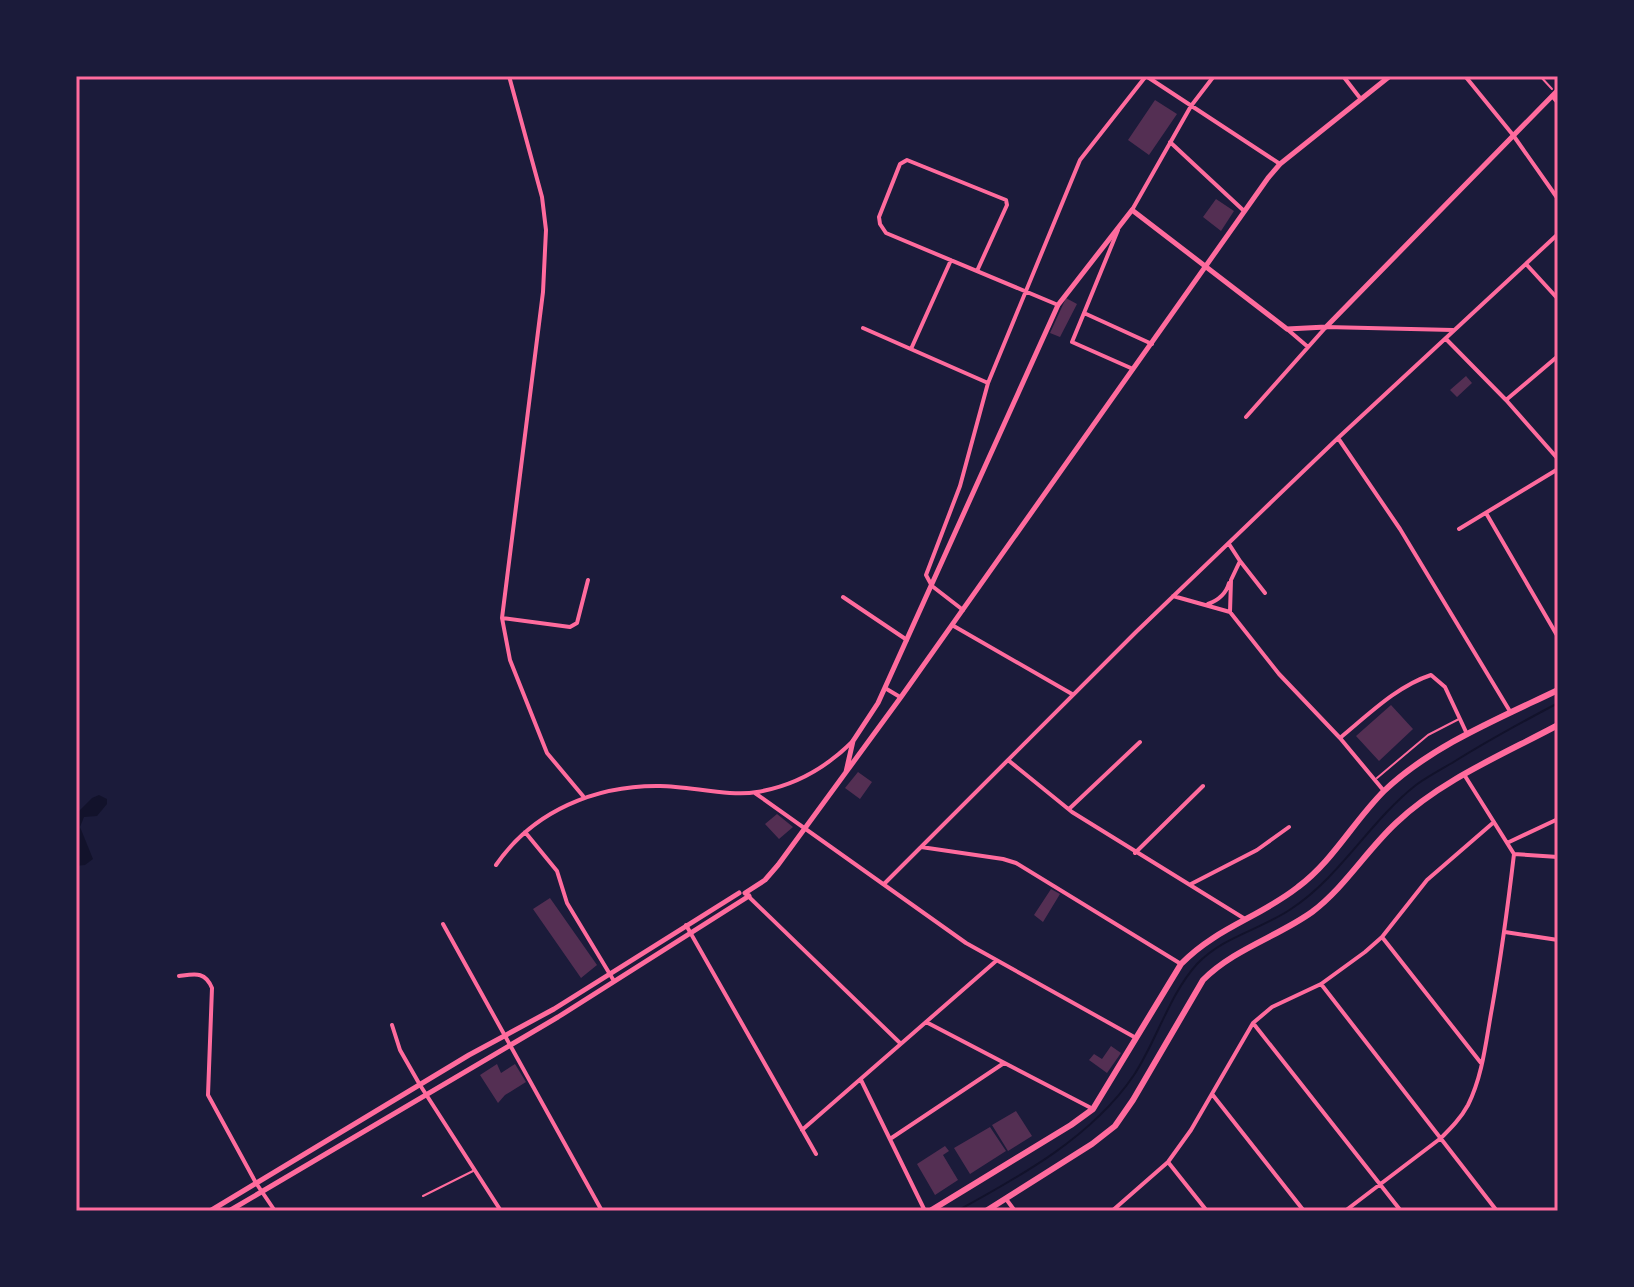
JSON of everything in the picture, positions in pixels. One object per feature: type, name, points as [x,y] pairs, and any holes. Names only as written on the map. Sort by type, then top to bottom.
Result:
[{"type":"main road","points":[[928,1211],[1093,1109],[1181,964],[1207,940],[1298,888],[1315,873],[1384,791],[1467,734],[1558,690]]},
{"type":"main road","points":[[986,1211],[1115,1126],[1203,980],[1213,970],[1314,910],[1396,823],[1424,800],[1558,725]]},
{"type":"main road","points":[[943,1211],[944,1205],[952,1198]]},
{"type":"street","points":[[509,76],[542,197],[546,230],[543,292],[502,618],[510,660],[547,753],[583,796]]},
{"type":"street","points":[[963,610],[932,586],[926,575],[960,486],[988,383],[1080,160],[1146,76],[1280,164]]},
{"type":"street","points":[[496,865],[525,832],[583,796],[615,789],[659,786],[755,793],[812,773],[853,741],[885,688],[1058,305],[1132,210],[1191,106],[1214,76]]},
{"type":"street","points":[[1343,76],[1360,98]]},
{"type":"street","points":[[229,1211],[558,1017],[691,934],[765,880],[901,697],[1152,344],[1243,210],[1280,164],[1390,76]]},
{"type":"street","points":[[1465,76],[1513,135],[1558,199]]},
{"type":"street","points":[[1246,417],[1326,327],[1555,93],[1558,103]]},
{"type":"street","points":[[1170,142],[1243,210]]},
{"type":"street","points":[[977,271],[1007,205],[1006,200],[907,160],[900,164],[879,217],[886,233],[1058,305]]},
{"type":"street","points":[[1132,210],[1308,347]]},
{"type":"street","points":[[1119,228],[1072,342],[1133,369]]},
{"type":"street","points":[[884,884],[1173,596],[1558,234]]},
{"type":"street","points":[[911,349],[951,260]]},
{"type":"street","points":[[1526,264],[1558,299]]},
{"type":"street","points":[[1084,313],[1152,344]]},
{"type":"street","points":[[863,328],[988,383]]},
{"type":"street","points":[[1287,329],[1456,330]]},
{"type":"street","points":[[1446,339],[1558,459]]},
{"type":"street","points":[[1506,400],[1558,356]]},
{"type":"street","points":[[1338,438],[1400,529],[1511,713]]},
{"type":"street","points":[[1459,529],[1558,469]]},
{"type":"street","points":[[1486,513],[1558,637]]},
{"type":"street","points":[[1229,544],[1265,593]]},
{"type":"street","points":[[1206,605],[1217,601],[1227,591],[1240,561]]},
{"type":"street","points":[[502,618],[570,627],[577,623],[588,580]]},
{"type":"street","points":[[1230,612],[1231,580]]},
{"type":"street","points":[[1173,596],[1230,612],[1279,674],[1340,738],[1384,791]]},
{"type":"street","points":[[843,597],[907,640]]},
{"type":"street","points":[[952,625],[1072,694]]},
{"type":"street","points":[[1340,738],[1414,681],[1431,675],[1445,687],[1467,734]]},
{"type":"street","points":[[885,688],[901,697]]},
{"type":"street","points":[[846,772],[853,741]]},
{"type":"street","points":[[1069,809],[1140,742]]},
{"type":"street","points":[[1008,760],[1069,809],[1245,919]]},
{"type":"street","points":[[1345,1211],[1455,1125],[1478,1081],[1505,932],[1514,854],[1465,776]]},
{"type":"street","points":[[1135,853],[1203,786]]},
{"type":"street","points":[[755,793],[966,943],[1136,1038]]},
{"type":"street","points":[[1507,843],[1558,819]]},
{"type":"street","points":[[1113,1211],[1168,1162],[1191,1130],[1253,1023],[1272,1007],[1321,984],[1382,937],[1427,880],[1494,822]]},
{"type":"street","points":[[1191,884],[1257,850],[1289,827]]},
{"type":"street","points":[[525,832],[557,871],[567,903],[614,981]]},
{"type":"street","points":[[921,847],[1016,863],[1181,964]]},
{"type":"street","points":[[1514,854],[1558,857]]},
{"type":"street","points":[[210,1211],[554,1009],[686,925],[744,894]]},
{"type":"street","points":[[744,894],[900,1043]]},
{"type":"street","points":[[443,924],[602,1211]]},
{"type":"street","points":[[686,925],[816,1154]]},
{"type":"street","points":[[1505,932],[1558,940]]},
{"type":"street","points":[[1382,937],[1481,1063]]},
{"type":"street","points":[[802,1130],[996,961]]},
{"type":"street","points":[[179,976],[204,975],[212,988],[208,1095],[261,1192],[275,1211]]},
{"type":"street","points":[[1321,984],[1497,1211]]},
{"type":"street","points":[[554,1009],[558,1017]]},
{"type":"street","points":[[926,1022],[1093,1109]]},
{"type":"street","points":[[1253,1023],[1401,1211]]},
{"type":"street","points":[[392,1025],[400,1050],[420,1085],[501,1211]]},
{"type":"street","points":[[890,1139],[1004,1063]]},
{"type":"street","points":[[861,1080],[928,1211]]},
{"type":"street","points":[[1212,1094],[1304,1211]]},
{"type":"street","points":[[328,1140],[334,1150]]},
{"type":"street","points":[[1168,1162],[1207,1211]]},
{"type":"street","points":[[1006,1199],[1015,1211]]},
{"type":"lane","points":[[1375,780],[1428,735],[1460,719]]},
{"type":"lane","points":[[423,1196],[474,1170]]},
{"type":"path","points":[[1540,76],[1555,93]]},
{"type":"shaded area","points":[[99,795],[107,799],[107,804],[97,816],[84,817],[80,827],[93,859],[85,865],[76,866],[76,814]]},
{"type":"building","points":[[1155,100],[1177,114],[1149,155],[1128,140]]},
{"type":"building","points":[[1216,199],[1234,211],[1221,231],[1203,217]]},
{"type":"building","points":[[1066,298],[1077,304],[1060,337],[1050,333]]},
{"type":"building","points":[[1466,376],[1472,383],[1457,397],[1450,390]]},
{"type":"building","points":[[1391,705],[1413,729],[1379,761],[1356,736]]},
{"type":"building","points":[[858,772],[872,782],[860,799],[845,788]]},
{"type":"building","points":[[777,814],[793,827],[779,839],[765,824]]},
{"type":"building","points":[[1051,889],[1060,894],[1043,922],[1034,915]]},
{"type":"building","points":[[550,898],[597,965],[581,978],[533,909]]},
{"type":"building","points":[[1111,1046],[1121,1053],[1107,1073],[1089,1060],[1094,1054],[1102,1059]]},
{"type":"building","points":[[497,1064],[501,1073],[515,1064],[526,1082],[498,1103],[480,1075]]},
{"type":"building","points":[[1016,1111],[1032,1136],[1008,1151],[992,1125]]},
{"type":"building","points":[[990,1127],[1006,1151],[970,1174],[954,1148]]},
{"type":"building","points":[[945,1146],[949,1151],[943,1155],[958,1180],[935,1195],[917,1164]]},
{"type":"waterway","points":[[957,1211],[1030,1169],[1098,1117],[1134,1075],[1187,976],[1208,954],[1279,916],[1309,896],[1416,785],[1558,703]]}]
